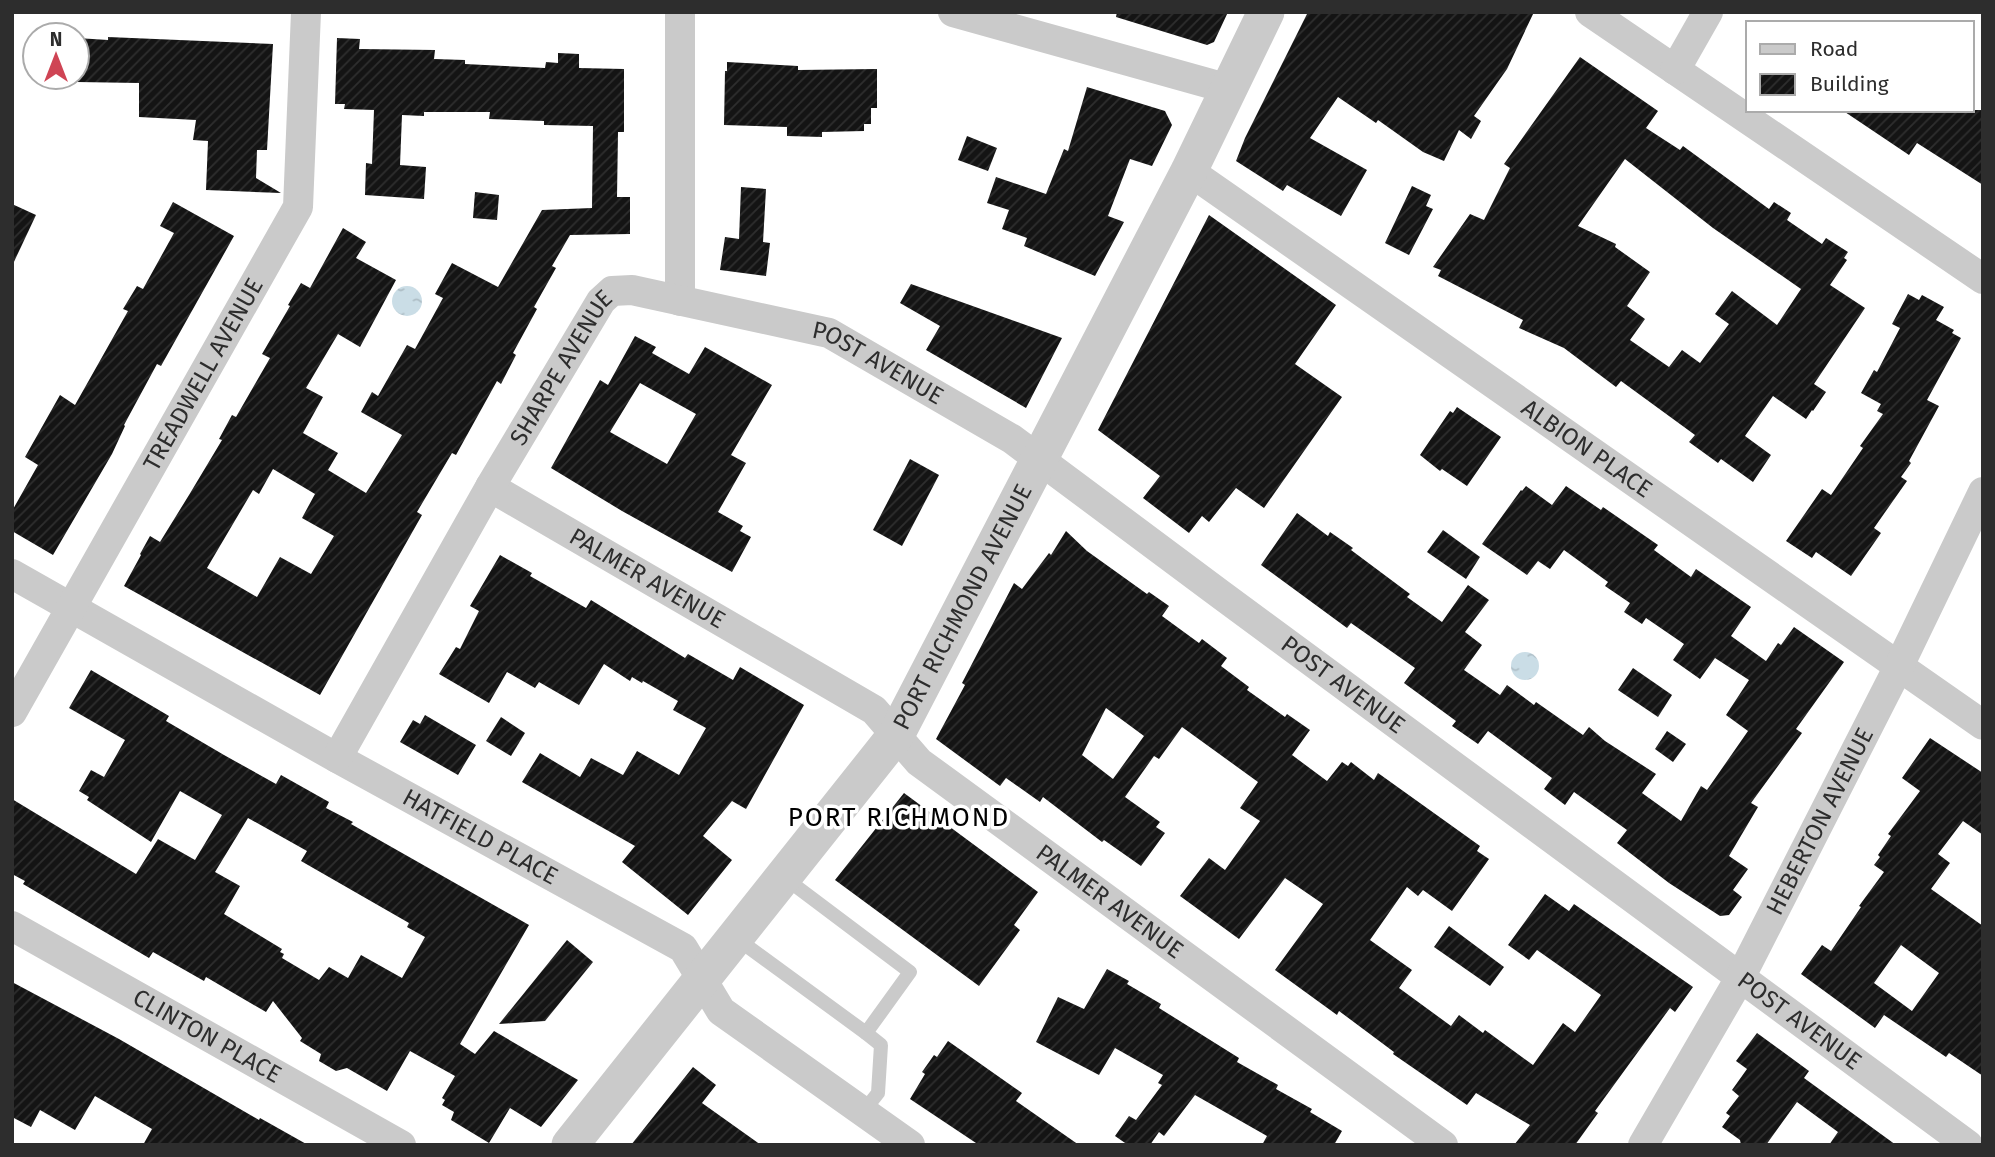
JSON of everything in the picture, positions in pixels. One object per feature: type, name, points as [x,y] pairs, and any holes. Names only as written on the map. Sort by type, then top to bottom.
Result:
[{"type":"street","name":"TREADWELL AVENUE","points":[[12,712],[299,206],[306,12]]},
{"type":"street","points":[[680,12],[680,301]]},
{"type":"street","points":[[953,12],[1229,89]]},
{"type":"street","name":"PORT RICHMOND AVENUE","points":[[570,1145],[896,735],[1189,171],[1266,12]]},
{"type":"street","points":[[1590,12],[1983,279]]},
{"type":"street","points":[[1675,70],[1708,12]]},
{"type":"street","name":"ALBION PLACE","points":[[1189,171],[1983,725]]},
{"type":"street","name":"SHARPE AVENUE","points":[[337,758],[490,487],[601,301],[612,291],[632,290],[680,301]]},
{"type":"street","name":"POST AVENUE","points":[[680,301],[830,332],[1012,439],[1968,1145]]},
{"type":"street","name":"PALMER AVENUE","points":[[490,487],[874,710],[919,762],[1443,1145]]},
{"type":"street","name":"HEBERTON AVENUE","points":[[1643,1145],[1740,978],[1899,666],[1983,492]]},
{"type":"street","name":"HATFIELD PLACE","points":[[12,574],[337,758],[683,948],[721,1011],[910,1145]]},
{"type":"street","name":"CLINTON PLACE","points":[[12,926],[401,1145]]},
{"type":"lane","points":[[784,877],[910,972],[866,1033]]},
{"type":"lane","points":[[736,938],[881,1045],[878,1093],[863,1112]]},
{"type":"water","points":[[407,286],[413,287],[421,295],[421,307],[413,315],[407,316],[401,315],[393,307],[392,301],[393,295],[401,287]]},
{"type":"water","points":[[1525,652],[1535,656],[1539,666],[1535,676],[1525,680],[1515,676],[1511,666],[1515,656]]},
{"type":"building","points":[[1117,12],[1228,12],[1214,42],[1207,45],[1116,17]]},
{"type":"building","points":[[1308,12],[1534,12],[1507,69],[1474,116],[1481,121],[1471,139],[1459,130],[1444,161],[1423,152],[1378,120],[1376,123],[1338,97],[1310,138],[1367,170],[1341,216],[1287,185],[1283,191],[1236,161]]},
{"type":"building","points":[[108,37],[273,44],[267,150],[257,150],[256,178],[281,193],[206,190],[208,141],[193,140],[196,120],[139,117],[139,83],[91,82],[91,39],[108,40]]},
{"type":"building","points":[[337,38],[360,39],[359,49],[435,50],[434,59],[465,60],[465,64],[545,68],[546,62],[558,63],[558,53],[579,54],[579,68],[624,69],[624,132],[618,132],[617,197],[630,197],[630,234],[570,235],[552,266],[556,268],[534,307],[537,309],[513,353],[516,355],[501,384],[497,381],[456,455],[452,453],[417,512],[422,515],[320,695],[124,586],[150,536],[160,542],[222,440],[219,439],[232,415],[236,417],[270,358],[262,354],[290,306],[288,305],[301,283],[310,288],[343,228],[366,242],[356,258],[396,280],[360,347],[338,334],[306,388],[323,397],[303,433],[338,453],[328,470],[366,493],[402,435],[361,412],[372,392],[378,396],[407,345],[415,349],[443,298],[435,294],[452,263],[498,287],[542,210],[592,208],[593,126],[544,125],[544,121],[489,119],[490,112],[424,112],[424,116],[402,115],[400,165],[426,167],[424,199],[365,195],[366,163],[372,164],[374,110],[344,109],[345,104],[335,104]],"holes":[[[273,469],[315,494],[302,518],[334,536],[311,574],[280,557],[257,597],[207,568],[253,490],[259,494]]]},
{"type":"building","points":[[1580,57],[1658,111],[1646,128],[1680,150],[1683,146],[1769,209],[1774,202],[1791,213],[1787,220],[1822,244],[1826,238],[1848,252],[1844,258],[1847,260],[1830,285],[1865,308],[1814,384],[1826,392],[1806,419],[1773,396],[1745,436],[1771,455],[1753,482],[1721,459],[1718,463],[1689,442],[1695,435],[1621,381],[1616,387],[1564,348],[1519,328],[1523,320],[1438,276],[1441,270],[1433,267],[1470,214],[1484,220],[1510,168],[1504,164]],"holes":[[[1625,159],[1713,228],[1801,289],[1777,325],[1732,291],[1715,314],[1729,324],[1700,363],[1682,350],[1669,367],[1630,340],[1645,319],[1627,306],[1650,272],[1615,247],[1616,244],[1578,226]]]},
{"type":"building","points":[[727,62],[798,66],[798,70],[877,69],[877,108],[871,108],[871,124],[864,124],[864,131],[822,132],[822,137],[787,136],[787,127],[724,125]]},
{"type":"building","points":[[1087,87],[1165,111],[1172,125],[1152,166],[1130,159],[1108,216],[1124,222],[1095,276],[1024,246],[1027,238],[1002,229],[1009,210],[987,203],[996,177],[1046,194],[1064,149],[1068,151]]},
{"type":"building","points":[[1983,110],[1983,185],[1917,143],[1909,155],[1845,112]]},
{"type":"building","points":[[967,136],[997,148],[988,171],[958,160]]},
{"type":"building","points":[[1412,186],[1431,195],[1426,206],[1433,209],[1409,255],[1385,243]]},
{"type":"building","points":[[741,187],[766,189],[763,242],[770,243],[766,276],[720,270],[725,237],[739,239]]},
{"type":"building","points":[[475,192],[499,195],[497,220],[473,218]]},
{"type":"building","points":[[173,202],[234,236],[161,366],[157,364],[124,425],[112,454],[53,555],[12,531],[12,511],[38,465],[25,457],[60,395],[75,405],[128,311],[123,309],[137,286],[143,289],[174,233],[160,226]]},
{"type":"building","points":[[12,204],[36,215],[12,266]]},
{"type":"building","points":[[1209,215],[1336,305],[1295,364],[1342,397],[1264,508],[1236,488],[1209,522],[1202,516],[1189,533],[1143,498],[1160,476],[1098,430]]},
{"type":"building","points":[[911,284],[1062,338],[1026,408],[926,350],[940,326],[900,303]]},
{"type":"building","points":[[1908,294],[1919,300],[1922,295],[1944,307],[1936,320],[1954,330],[1952,333],[1961,338],[1927,400],[1939,406],[1909,461],[1911,463],[1901,477],[1907,481],[1874,528],[1881,533],[1851,576],[1816,552],[1812,558],[1786,541],[1822,489],[1831,495],[1883,414],[1877,411],[1881,404],[1861,393],[1874,370],[1877,372],[1900,328],[1892,324]]},
{"type":"building","points":[[635,336],[656,347],[652,353],[689,374],[705,347],[772,385],[731,455],[746,463],[718,512],[743,526],[740,531],[751,537],[732,572],[551,468],[600,380],[608,385]],"holes":[[[640,383],[696,414],[667,464],[610,432]]]},
{"type":"building","points":[[1457,407],[1501,437],[1467,486],[1442,469],[1440,471],[1420,455],[1450,411],[1453,413]]},
{"type":"building","points":[[910,459],[939,475],[902,546],[873,530]]},
{"type":"building","points":[[1526,486],[1552,505],[1566,486],[1601,510],[1603,507],[1658,545],[1654,550],[1691,577],[1696,569],[1751,607],[1731,636],[1766,661],[1778,643],[1781,645],[1794,627],[1844,662],[1796,729],[1802,733],[1751,803],[1758,807],[1729,856],[1748,869],[1733,890],[1742,897],[1729,915],[1720,916],[1669,883],[1617,843],[1627,830],[1574,792],[1565,805],[1544,789],[1552,778],[1488,731],[1478,744],[1452,726],[1456,721],[1404,683],[1415,668],[1351,623],[1347,628],[1261,565],[1297,513],[1328,536],[1330,532],[1353,548],[1351,550],[1410,594],[1407,597],[1442,622],[1468,585],[1489,600],[1465,632],[1482,645],[1464,670],[1500,695],[1507,685],[1583,735],[1589,727],[1605,741],[1656,774],[1642,793],[1681,821],[1701,786],[1707,790],[1748,731],[1726,715],[1749,680],[1715,658],[1700,679],[1673,660],[1684,644],[1646,618],[1642,624],[1624,612],[1630,603],[1605,586],[1608,582],[1564,550],[1550,569],[1538,561],[1527,575],[1482,544]]},
{"type":"building","points":[[1443,530],[1480,557],[1466,579],[1427,552]]},
{"type":"building","points":[[1066,531],[1087,551],[1147,594],[1149,592],[1169,606],[1162,616],[1199,643],[1202,639],[1227,658],[1221,666],[1249,687],[1247,690],[1285,717],[1287,714],[1310,730],[1292,755],[1327,781],[1342,762],[1348,766],[1351,762],[1374,780],[1378,773],[1480,846],[1477,851],[1489,859],[1452,911],[1423,890],[1418,896],[1407,887],[1370,940],[1412,970],[1399,988],[1451,1026],[1459,1015],[1483,1033],[1485,1030],[1533,1065],[1563,1023],[1575,1032],[1601,995],[1537,950],[1529,960],[1508,945],[1545,894],[1569,911],[1574,904],[1693,987],[1675,1012],[1670,1008],[1595,1111],[1598,1113],[1575,1145],[1514,1145],[1530,1125],[1476,1093],[1467,1105],[1393,1054],[1394,1052],[1339,1011],[1337,1015],[1275,970],[1323,904],[1285,878],[1239,939],[1180,896],[1209,858],[1225,870],[1260,821],[1240,808],[1258,782],[1182,727],[1159,759],[1154,756],[1125,797],[1160,822],[1156,827],[1165,833],[1141,866],[1104,840],[1102,842],[1043,797],[1040,802],[1006,778],[1000,786],[936,739],[1014,583],[1022,589],[1049,553],[1051,555]],"holes":[[[1106,708],[1144,736],[1113,779],[1082,755]]]},
{"type":"building","points":[[500,555],[532,573],[530,576],[586,608],[591,600],[685,658],[688,654],[733,680],[740,667],[804,705],[746,809],[732,801],[703,836],[732,860],[688,915],[622,862],[635,846],[522,782],[540,753],[580,777],[591,758],[623,775],[637,751],[679,775],[706,728],[673,710],[678,701],[643,681],[642,683],[632,677],[630,681],[604,664],[579,705],[539,682],[535,688],[507,672],[489,703],[439,674],[456,647],[460,649],[479,611],[470,606]]},
{"type":"building","points":[[1633,668],[1672,695],[1658,717],[1618,690]]},
{"type":"building","points":[[91,670],[169,716],[166,721],[224,755],[276,784],[281,775],[329,802],[326,808],[353,822],[351,824],[529,925],[460,1044],[475,1054],[494,1031],[578,1080],[541,1127],[510,1108],[489,1143],[451,1120],[454,1112],[442,1105],[445,1100],[442,1098],[455,1076],[410,1051],[387,1091],[347,1068],[336,1071],[319,1061],[321,1054],[300,1041],[302,1038],[273,1001],[266,1012],[206,977],[204,981],[153,952],[149,958],[23,884],[25,881],[12,874],[12,799],[136,874],[158,839],[195,860],[222,815],[180,791],[151,842],[87,800],[89,797],[79,791],[91,770],[104,777],[125,740],[69,708]],"holes":[[[248,818],[307,851],[301,861],[409,923],[407,927],[425,937],[402,978],[361,955],[348,978],[329,967],[319,980],[282,958],[282,949],[224,914],[240,886],[215,872]]]},
{"type":"building","points":[[425,715],[476,745],[458,775],[400,742],[413,720],[420,724]]},
{"type":"building","points":[[501,717],[525,733],[511,756],[486,741]]},
{"type":"building","points":[[1667,731],[1686,744],[1673,762],[1655,749]]},
{"type":"building","points":[[1930,738],[1983,773],[1983,835],[1963,821],[1938,854],[1950,863],[1931,889],[1983,926],[1983,1076],[1949,1053],[1946,1057],[1884,1015],[1875,1028],[1801,974],[1822,945],[1831,951],[1884,872],[1874,865],[1880,857],[1878,855],[1891,836],[1888,834],[1920,791],[1902,778]],"holes":[[[1901,945],[1939,973],[1912,1011],[1874,983]]]},
{"type":"building","points":[[904,793],[1038,892],[1014,925],[1020,930],[979,986],[835,880]]},
{"type":"building","points":[[1449,926],[1504,967],[1490,986],[1434,947]]},
{"type":"building","points":[[567,940],[593,962],[545,1021],[499,1024]]},
{"type":"building","points":[[1107,969],[1161,1004],[1159,1008],[1239,1058],[1237,1062],[1278,1085],[1276,1089],[1312,1109],[1310,1112],[1342,1131],[1334,1145],[1262,1145],[1267,1136],[1195,1095],[1164,1136],[1159,1132],[1150,1145],[1128,1145],[1115,1136],[1129,1116],[1136,1120],[1162,1085],[1158,1083],[1163,1075],[1115,1048],[1099,1075],[1036,1042],[1058,997],[1084,1009]]},
{"type":"building","points":[[12,982],[308,1145],[143,1145],[152,1129],[95,1096],[75,1130],[40,1110],[31,1127],[12,1117]]},
{"type":"building","points":[[1757,1033],[1809,1071],[1804,1078],[1896,1145],[1829,1145],[1838,1132],[1797,1102],[1766,1145],[1741,1145],[1740,1140],[1722,1127],[1730,1116],[1726,1113],[1739,1096],[1732,1090],[1747,1069],[1736,1061]]},
{"type":"building","points":[[948,1041],[1022,1093],[1016,1101],[1079,1145],[979,1145],[910,1099],[925,1074],[922,1072]]},
{"type":"building","points":[[693,1067],[716,1085],[702,1103],[761,1145],[631,1145]]},
{"type":"district","name":"PORT RICHMOND","points":[[899,817]]}]
